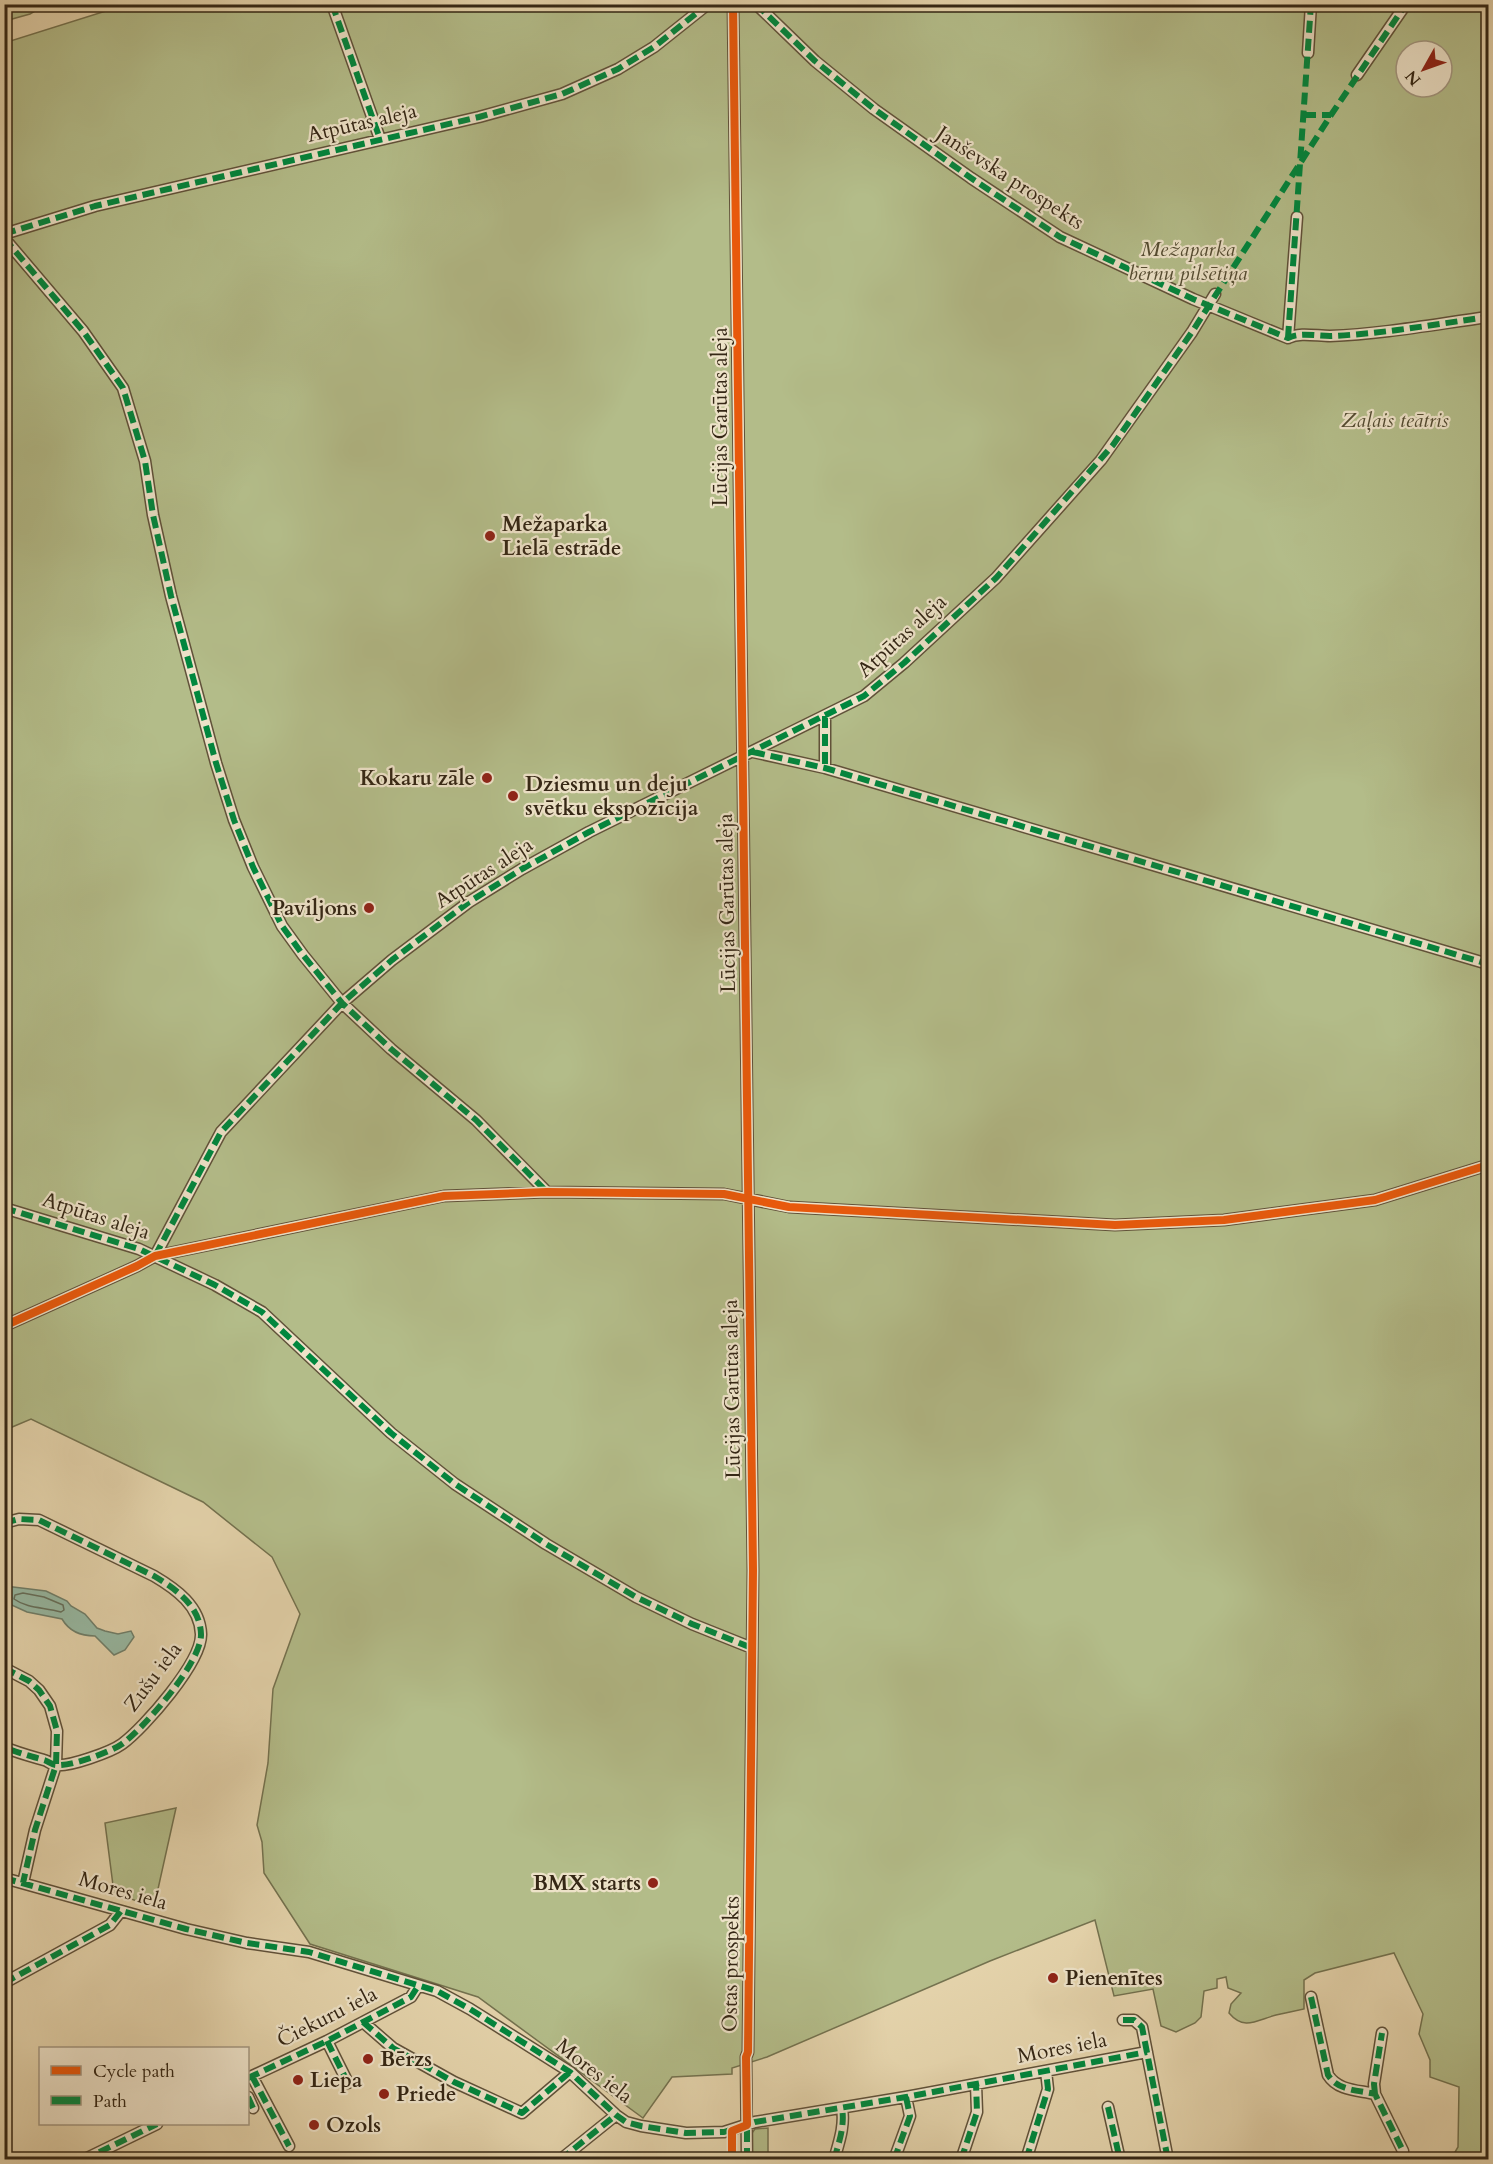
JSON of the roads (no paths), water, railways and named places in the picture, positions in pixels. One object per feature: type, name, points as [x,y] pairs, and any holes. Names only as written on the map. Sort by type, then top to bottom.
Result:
[{"type":"street","points":[[332,4],[380,139]]},
{"type":"street","name":"Atpūtas aleja","points":[[4,236],[95,206],[478,117],[562,94],[618,69],[654,47],[708,4]]},
{"type":"street","name":"Lūcijas Garūtas aleja","points":[[733,4],[748,754],[747,1198],[752,1648],[750,1802]]},
{"type":"street","name":"Janševska prospekts","points":[[756,4],[815,61],[874,109],[995,194],[1060,237],[1207,305],[1288,338],[1295,335],[1365,334],[1488,317]]},
{"type":"street","points":[[1308,53],[1311,4]]},
{"type":"street","points":[[1357,75],[1406,4]]},
{"type":"street","points":[[1288,338],[1297,218]]},
{"type":"street","points":[[4,236],[83,331],[123,388],[145,461],[164,566],[185,652],[234,820],[253,867],[282,926],[342,1003],[391,1049],[476,1120],[547,1192]]},
{"type":"street","name":"Atpūtas aleja","points":[[4,1208],[139,1249],[155,1256],[221,1132],[342,1003],[392,960],[469,902],[522,868],[589,832],[864,696],[904,663],[996,578],[1113,445],[1192,332],[1215,294]]},
{"type":"street","points":[[825,716],[825,768]]},
{"type":"street","points":[[748,754],[825,768],[1488,964]]},
{"type":"street","points":[[4,1326],[155,1256],[444,1196],[547,1192],[724,1194],[789,1207],[1115,1225],[1224,1220],[1375,1200],[1488,1165]]},
{"type":"street","points":[[155,1256],[215,1285],[262,1312],[391,1433],[455,1484],[546,1544],[636,1597],[692,1624],[752,1648]]},
{"type":"street","name":"Zušu iela","points":[[4,1523],[19,1519],[39,1520],[154,1576],[182,1595],[193,1610],[200,1627],[201,1640],[191,1663],[167,1697],[139,1729],[116,1748],[69,1764],[56,1765]]},
{"type":"street","points":[[4,1668],[29,1681],[39,1690],[50,1706],[57,1731],[56,1765],[34,1830],[23,1883]]},
{"type":"street","points":[[4,1747],[56,1765]]},
{"type":"street","name":"Ostas prospekts","points":[[747,2160],[746,2057],[748,2052],[750,1802]]},
{"type":"street","name":"Mores iela","points":[[4,1878],[247,1943],[309,1952],[450,1997],[570,2072],[616,2115],[641,2126],[686,2133],[724,2132],[763,2120],[906,2097],[1146,2052]]},
{"type":"street","points":[[4,1983],[110,1925],[122,1911]]},
{"type":"street","name":"Čiekuru iela","points":[[250,2077],[327,2041],[411,1997],[418,1986]]},
{"type":"street","points":[[1311,1997],[1325,2064],[1333,2083],[1343,2088],[1375,2094]]},
{"type":"street","points":[[1123,2019],[1132,2019],[1140,2024],[1168,2160]]},
{"type":"street","points":[[363,2022],[393,2048],[454,2082],[522,2113],[570,2072]]},
{"type":"street","points":[[1382,2033],[1374,2084],[1375,2094],[1403,2151],[1402,2160]]},
{"type":"street","points":[[327,2041],[348,2083]]},
{"type":"street","points":[[1026,2160],[1048,2089],[1046,2071]]},
{"type":"street","points":[[250,2077],[289,2146]]},
{"type":"street","points":[[961,2160],[977,2112],[976,2084]]},
{"type":"street","points":[[894,2160],[910,2116],[906,2097]]},
{"type":"street","points":[[249,2099],[253,2108]]},
{"type":"street","points":[[1108,2107],[1120,2160]]},
{"type":"street","points":[[834,2160],[841,2138],[844,2117],[842,2108]]},
{"type":"street","points":[[560,2160],[616,2115]]},
{"type":"street","points":[[83,2160],[155,2125]]},
{"type":"water","points":[[5,1586],[46,1591],[67,1601],[85,1614],[97,1628],[118,1634],[131,1631],[134,1637],[125,1650],[114,1655],[95,1636],[76,1632],[62,1619],[27,1612],[5,1602]]},
{"type":"place","name":"Mežaparka Lielā estrāde","points":[[490,536]]},
{"type":"place","name":"Kokaru zāle","points":[[487,778]]},
{"type":"place","name":"Dziesmu un deju svētku ekspozīcija","points":[[513,796]]},
{"type":"place","name":"Paviljons","points":[[369,908]]},
{"type":"place","name":"BMX starts","points":[[653,1883]]},
{"type":"place","name":"Pienenītes","points":[[1053,1978]]},
{"type":"place","name":"Bērzs","points":[[368,2059]]},
{"type":"place","name":"Liepa","points":[[298,2080]]},
{"type":"place","name":"Priede","points":[[384,2094]]},
{"type":"place","name":"Ozols","points":[[314,2125]]},
{"type":"park label","name":"Mežaparka bērnu pilsētiņa","points":[[1188,261]]},
{"type":"park label","name":"Zaļais teātris","points":[[1395,420]]}]
